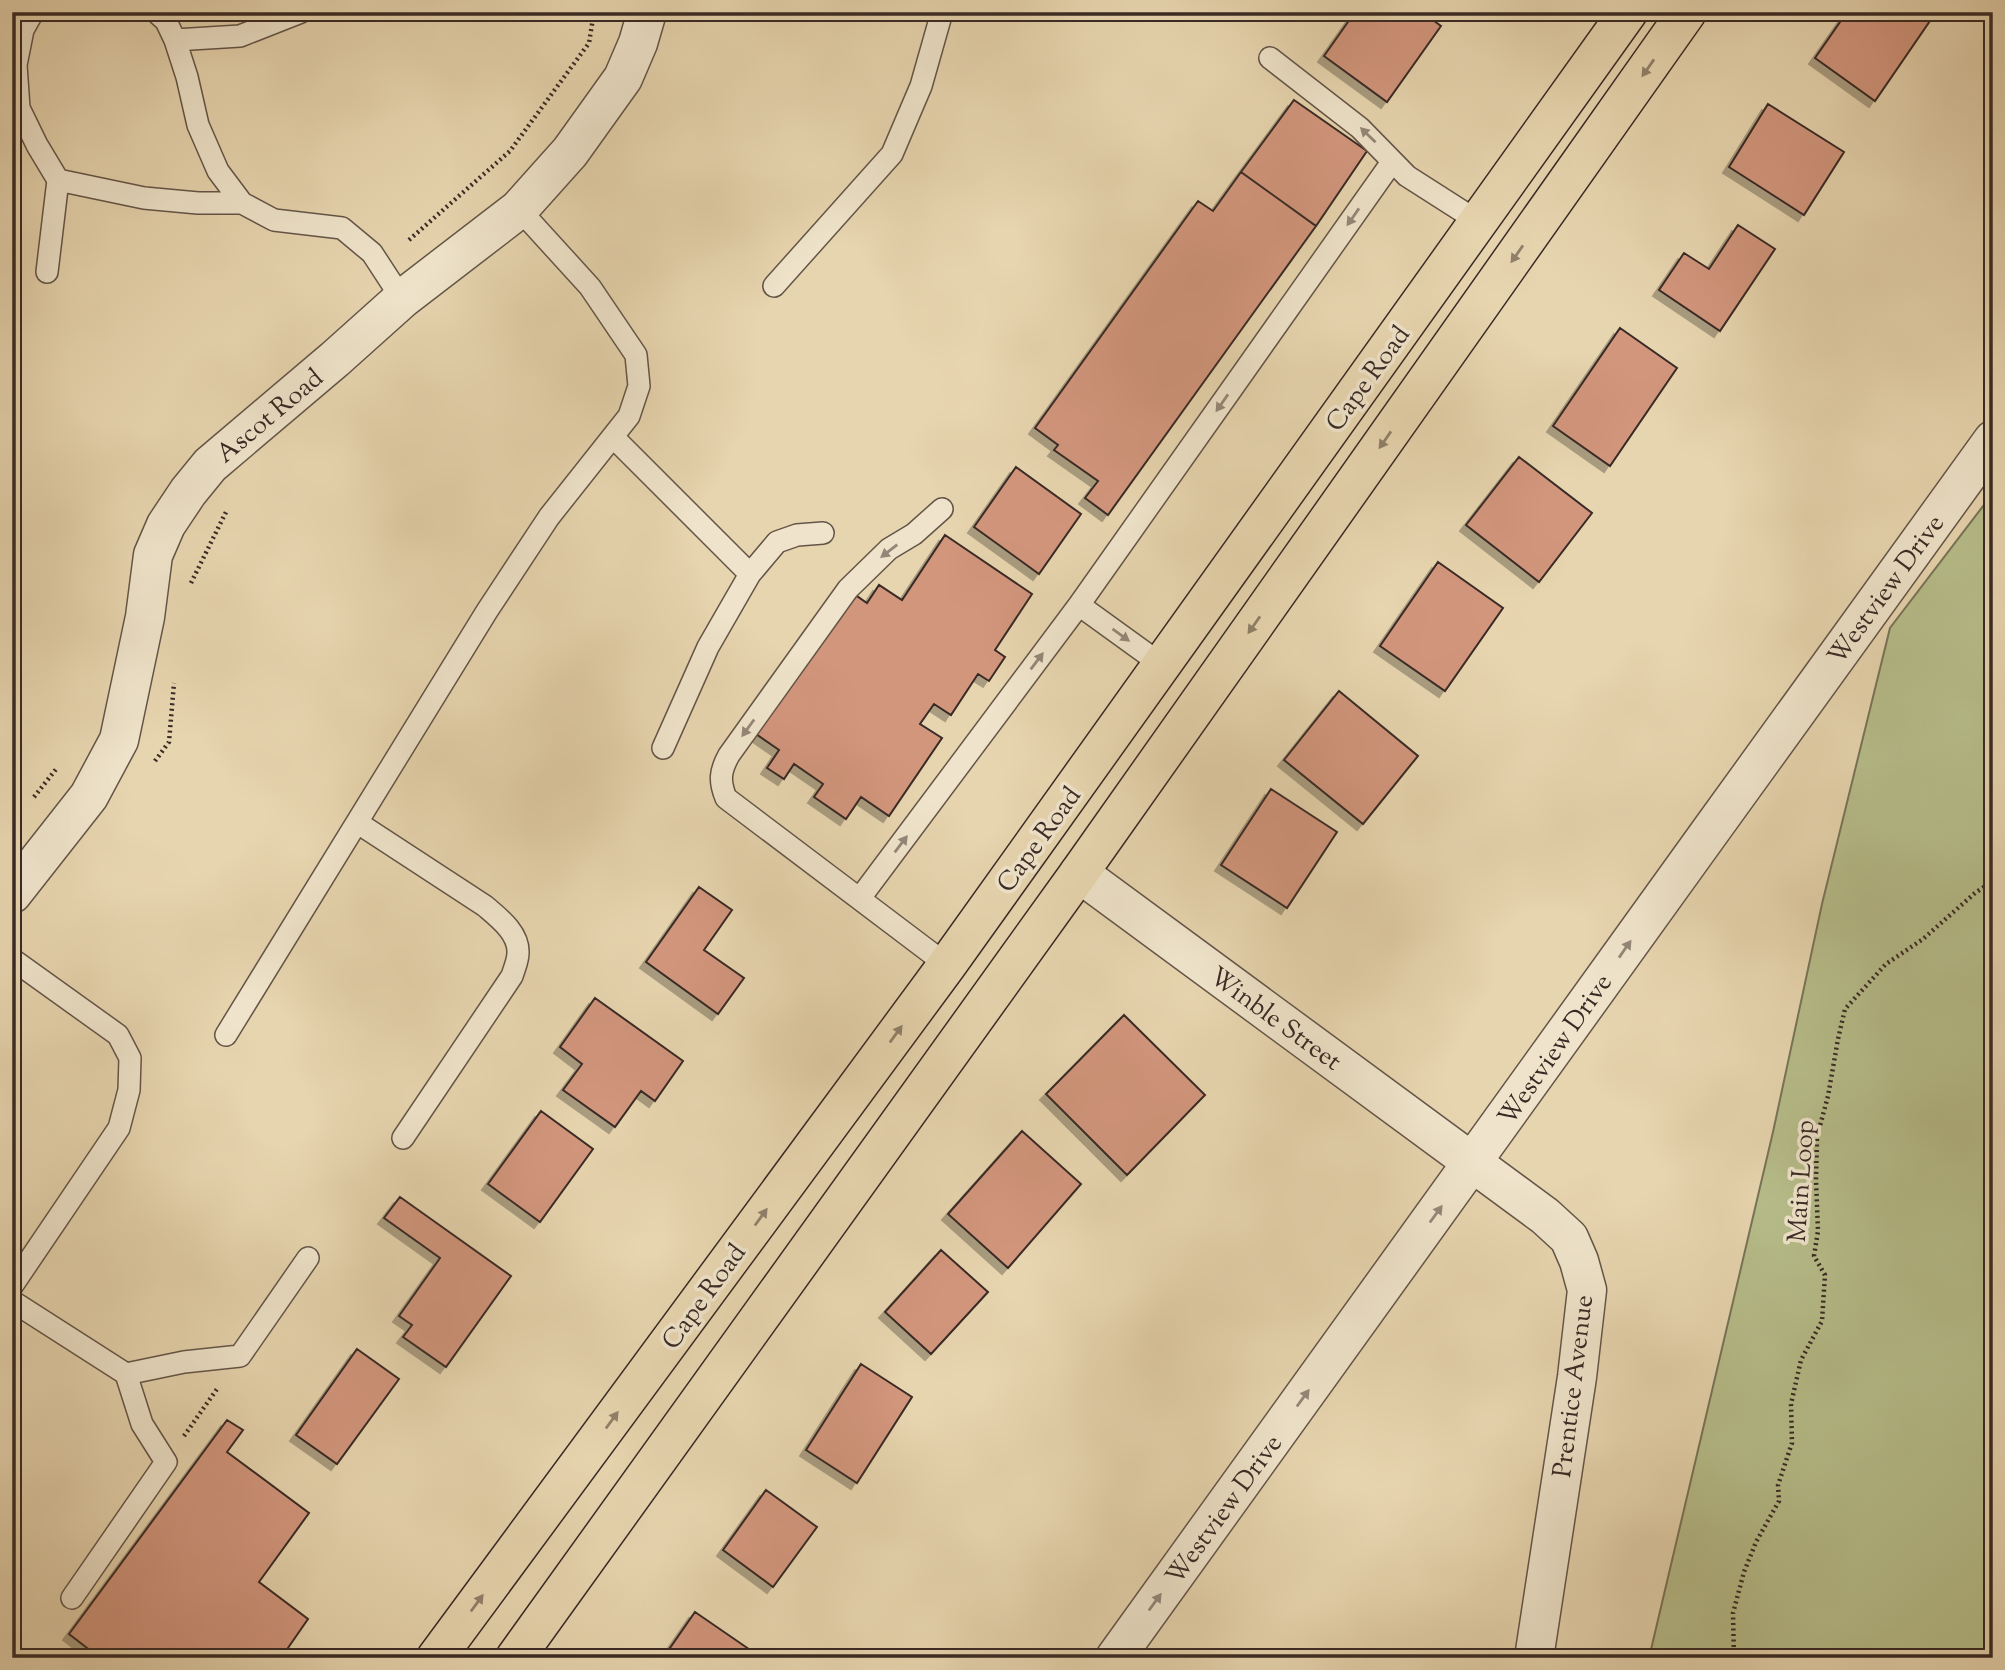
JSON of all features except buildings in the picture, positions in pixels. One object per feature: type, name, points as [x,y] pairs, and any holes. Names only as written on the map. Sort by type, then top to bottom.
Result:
[{"type":"main road","name":"Cape Road","points":[[436,1658],[947,965],[1628,12]]},
{"type":"main road","name":"Cape Road","points":[[515,1658],[1079,873],[1687,12]]},
{"type":"street","name":"Ascot Road","points":[[14,889],[89,796],[119,740],[145,617],[153,555],[166,525],[188,492],[210,464],[402,299],[519,209],[570,152],[623,78],[638,43],[647,12]]},
{"type":"street","name":"Westview Drive","points":[[1115,1658],[1993,440]]},
{"type":"street","name":"Winble Street","points":[[1079,873],[1473,1163]]},
{"type":"street","name":"Prentice Avenue","points":[[1473,1163],[1569,1237],[1580,1262],[1587,1290],[1577,1377],[1534,1658]]},
{"type":"lane","points":[[33,12],[23,30],[16,65],[19,108],[58,180],[47,272]]},
{"type":"lane","points":[[156,12],[166,22],[174,40],[187,77],[198,125],[218,171],[242,203],[274,220],[342,228],[372,253],[402,299]]},
{"type":"lane","points":[[174,40],[240,36],[301,12]]},
{"type":"lane","points":[[774,286],[892,155],[921,86],[942,12]]},
{"type":"lane","points":[[1270,58],[1360,128],[1407,176],[1479,222]]},
{"type":"lane","points":[[860,898],[1079,605],[1392,162]]},
{"type":"lane","points":[[58,180],[144,198],[198,203],[242,203]]},
{"type":"lane","points":[[226,1035],[487,611],[549,517],[629,416],[639,386],[636,355],[590,287],[519,209]]},
{"type":"lane","points":[[613,437],[750,574]]},
{"type":"lane","points":[[943,509],[914,534],[889,549],[848,589],[729,755],[721,769],[720,784],[726,798],[947,965]]},
{"type":"lane","points":[[663,748],[708,647],[750,574],[777,542],[797,535],[823,533]]},
{"type":"lane","points":[[1079,605],[1162,665]]},
{"type":"lane","points":[[358,824],[485,906],[512,932],[518,952],[512,976],[403,1139]]},
{"type":"lane","points":[[12,959],[118,1035],[130,1058],[129,1090],[118,1128],[12,1286]]},
{"type":"lane","points":[[126,1374],[240,1356],[308,1258]]},
{"type":"lane","points":[[12,1301],[126,1374],[142,1424],[166,1462],[72,1598]]},
{"type":"path","points":[[186,592],[231,502]]},
{"type":"path","points":[[153,764],[169,742],[175,673]]},
{"type":"path","name":"Main Loop","points":[[1734,1658],[1733,1613],[1752,1552],[1779,1501],[1778,1485],[1791,1443],[1791,1404],[1801,1360],[1822,1321],[1825,1275],[1814,1256],[1818,1231],[1817,1138],[1846,1009],[1886,964],[1923,939],[1975,893],[1993,881]]},
{"type":"path","points":[[166,1462],[240,1356]]},
{"type":"green space","points":[[1993,493],[1993,1658],[1649,1658],[1773,1132],[1822,904],[1890,628]]}]
